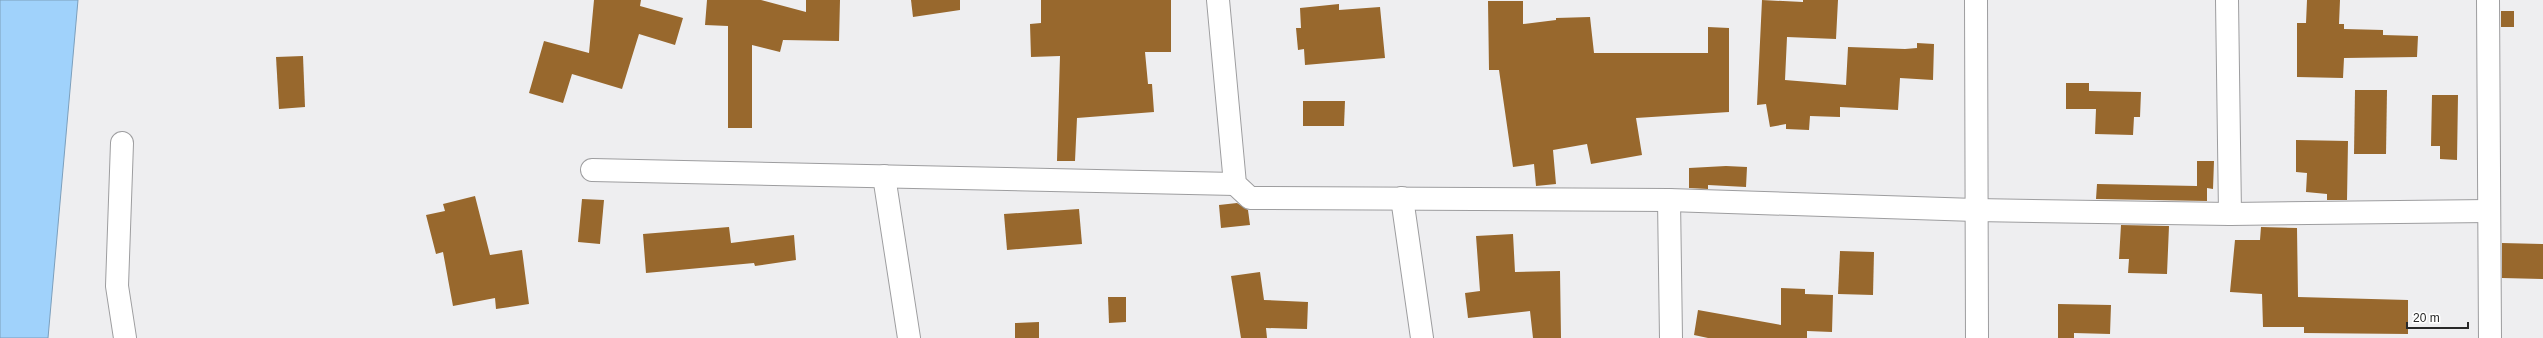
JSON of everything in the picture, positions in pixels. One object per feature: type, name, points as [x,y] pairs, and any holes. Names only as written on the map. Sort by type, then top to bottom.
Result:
[{"type":"street","points":[[1218,0],[1235,184],[1250,198],[1669,200],[1975,210],[2230,214],[2489,211]]},
{"type":"street","points":[[1976,0],[1975,210],[1977,338]]},
{"type":"street","points":[[2227,0],[2230,214]]},
{"type":"street","points":[[2488,0],[2490,338]]},
{"type":"street","points":[[122,144],[117,286],[125,338]]},
{"type":"street","points":[[592,170],[1235,184]]},
{"type":"street","points":[[884,176],[910,338]]},
{"type":"street","points":[[1402,198],[1422,338]]},
{"type":"street","points":[[1669,200],[1671,338]]},
{"type":"water","points":[[0,0],[78,0],[48,338],[0,338]]},
{"type":"building","points":[[594,0],[641,0],[640,6],[683,18],[675,45],[639,34],[622,89],[572,74],[563,103],[529,93],[544,41],[589,53]]},
{"type":"building","points":[[707,0],[761,0],[806,12],[806,0],[840,0],[839,41],[783,40],[780,52],[752,45],[752,128],[728,128],[728,26],[705,25]]},
{"type":"building","points":[[911,0],[960,0],[960,10],[913,17]]},
{"type":"building","points":[[1041,0],[1171,0],[1171,52],[1145,52],[1148,84],[1152,84],[1154,112],[1077,118],[1075,161],[1057,161],[1060,56],[1031,57],[1030,24],[1041,23]]},
{"type":"building","points":[[1762,0],[1803,2],[1803,0],[1838,0],[1836,39],[1787,37],[1785,80],[1846,85],[1848,47],[1905,49],[1917,48],[1917,43],[1934,44],[1933,80],[1900,78],[1898,110],[1840,107],[1840,117],[1810,116],[1809,130],[1786,129],[1786,124],[1770,127],[1766,104],[1757,105]]},
{"type":"building","points":[[2307,0],[2340,0],[2339,24],[2344,24],[2344,29],[2383,30],[2383,35],[2418,36],[2417,57],[2344,58],[2343,78],[2297,77],[2297,23],[2306,23]]},
{"type":"building","points":[[1488,1],[1523,1],[1523,24],[1556,20],[1556,18],[1590,17],[1594,53],[1708,53],[1708,27],[1729,28],[1729,112],[1636,118],[1642,155],[1591,164],[1587,144],[1553,150],[1556,184],[1536,186],[1534,164],[1513,167],[1499,70],[1489,70]]},
{"type":"building","points":[[1339,4],[1339,10],[1380,7],[1385,58],[1305,65],[1304,49],[1298,50],[1296,28],[1301,28],[1300,8]]},
{"type":"building","points":[[2501,11],[2514,11],[2514,27],[2501,27]]},
{"type":"building","points":[[303,56],[305,107],[279,109],[276,57]]},
{"type":"building","points":[[2066,83],[2089,83],[2089,91],[2141,92],[2140,117],[2134,117],[2133,135],[2095,134],[2096,109],[2066,109]]},
{"type":"building","points":[[2355,90],[2387,90],[2386,154],[2354,154]]},
{"type":"building","points":[[2432,95],[2458,95],[2457,160],[2440,159],[2440,146],[2431,146]]},
{"type":"building","points":[[1303,101],[1345,101],[1344,126],[1303,126]]},
{"type":"building","points":[[2296,140],[2348,141],[2347,200],[2327,200],[2327,194],[2306,192],[2307,173],[2296,172]]},
{"type":"building","points":[[2197,161],[2214,161],[2213,189],[2207,188],[2207,201],[2096,199],[2097,184],[2197,186]]},
{"type":"building","points":[[1726,166],[1747,167],[1746,187],[1708,185],[1708,189],[1689,188],[1689,168]]},
{"type":"building","points":[[475,196],[490,255],[522,250],[529,304],[496,309],[495,298],[453,306],[443,252],[436,254],[426,215],[445,211],[443,204]]},
{"type":"building","points":[[582,199],[604,200],[600,244],[578,242]]},
{"type":"building","points":[[1237,203],[1248,210],[1250,225],[1221,228],[1219,205]]},
{"type":"building","points":[[1079,209],[1082,244],[1007,250],[1004,214]]},
{"type":"building","points":[[2121,225],[2169,226],[2167,274],[2128,273],[2129,259],[2119,259]]},
{"type":"building","points":[[729,227],[731,243],[794,235],[796,260],[755,266],[754,263],[646,273],[643,234]]},
{"type":"building","points":[[2261,227],[2297,228],[2298,297],[2408,300],[2408,334],[2304,333],[2304,327],[2263,327],[2262,294],[2230,292],[2235,240],[2260,240]]},
{"type":"building","points":[[1513,234],[1515,272],[1560,271],[1561,338],[1533,338],[1530,311],[1468,318],[1465,293],[1480,291],[1476,236]]},
{"type":"building","points":[[2502,243],[2543,244],[2543,279],[2502,278]]},
{"type":"building","points":[[1840,251],[1874,252],[1873,295],[1838,294]]},
{"type":"building","points":[[1260,272],[1264,300],[1308,302],[1307,329],[1266,328],[1267,338],[1241,338],[1231,276]]},
{"type":"building","points":[[1781,288],[1805,289],[1805,294],[1833,295],[1832,332],[1807,331],[1807,338],[1708,338],[1694,335],[1698,310],[1781,325]]},
{"type":"building","points":[[1108,297],[1126,297],[1126,322],[1109,323]]},
{"type":"building","points":[[2058,304],[2111,305],[2110,334],[2074,333],[2074,338],[2058,338]]},
{"type":"building","points":[[1039,322],[1039,338],[1015,338],[1015,323]]}]
